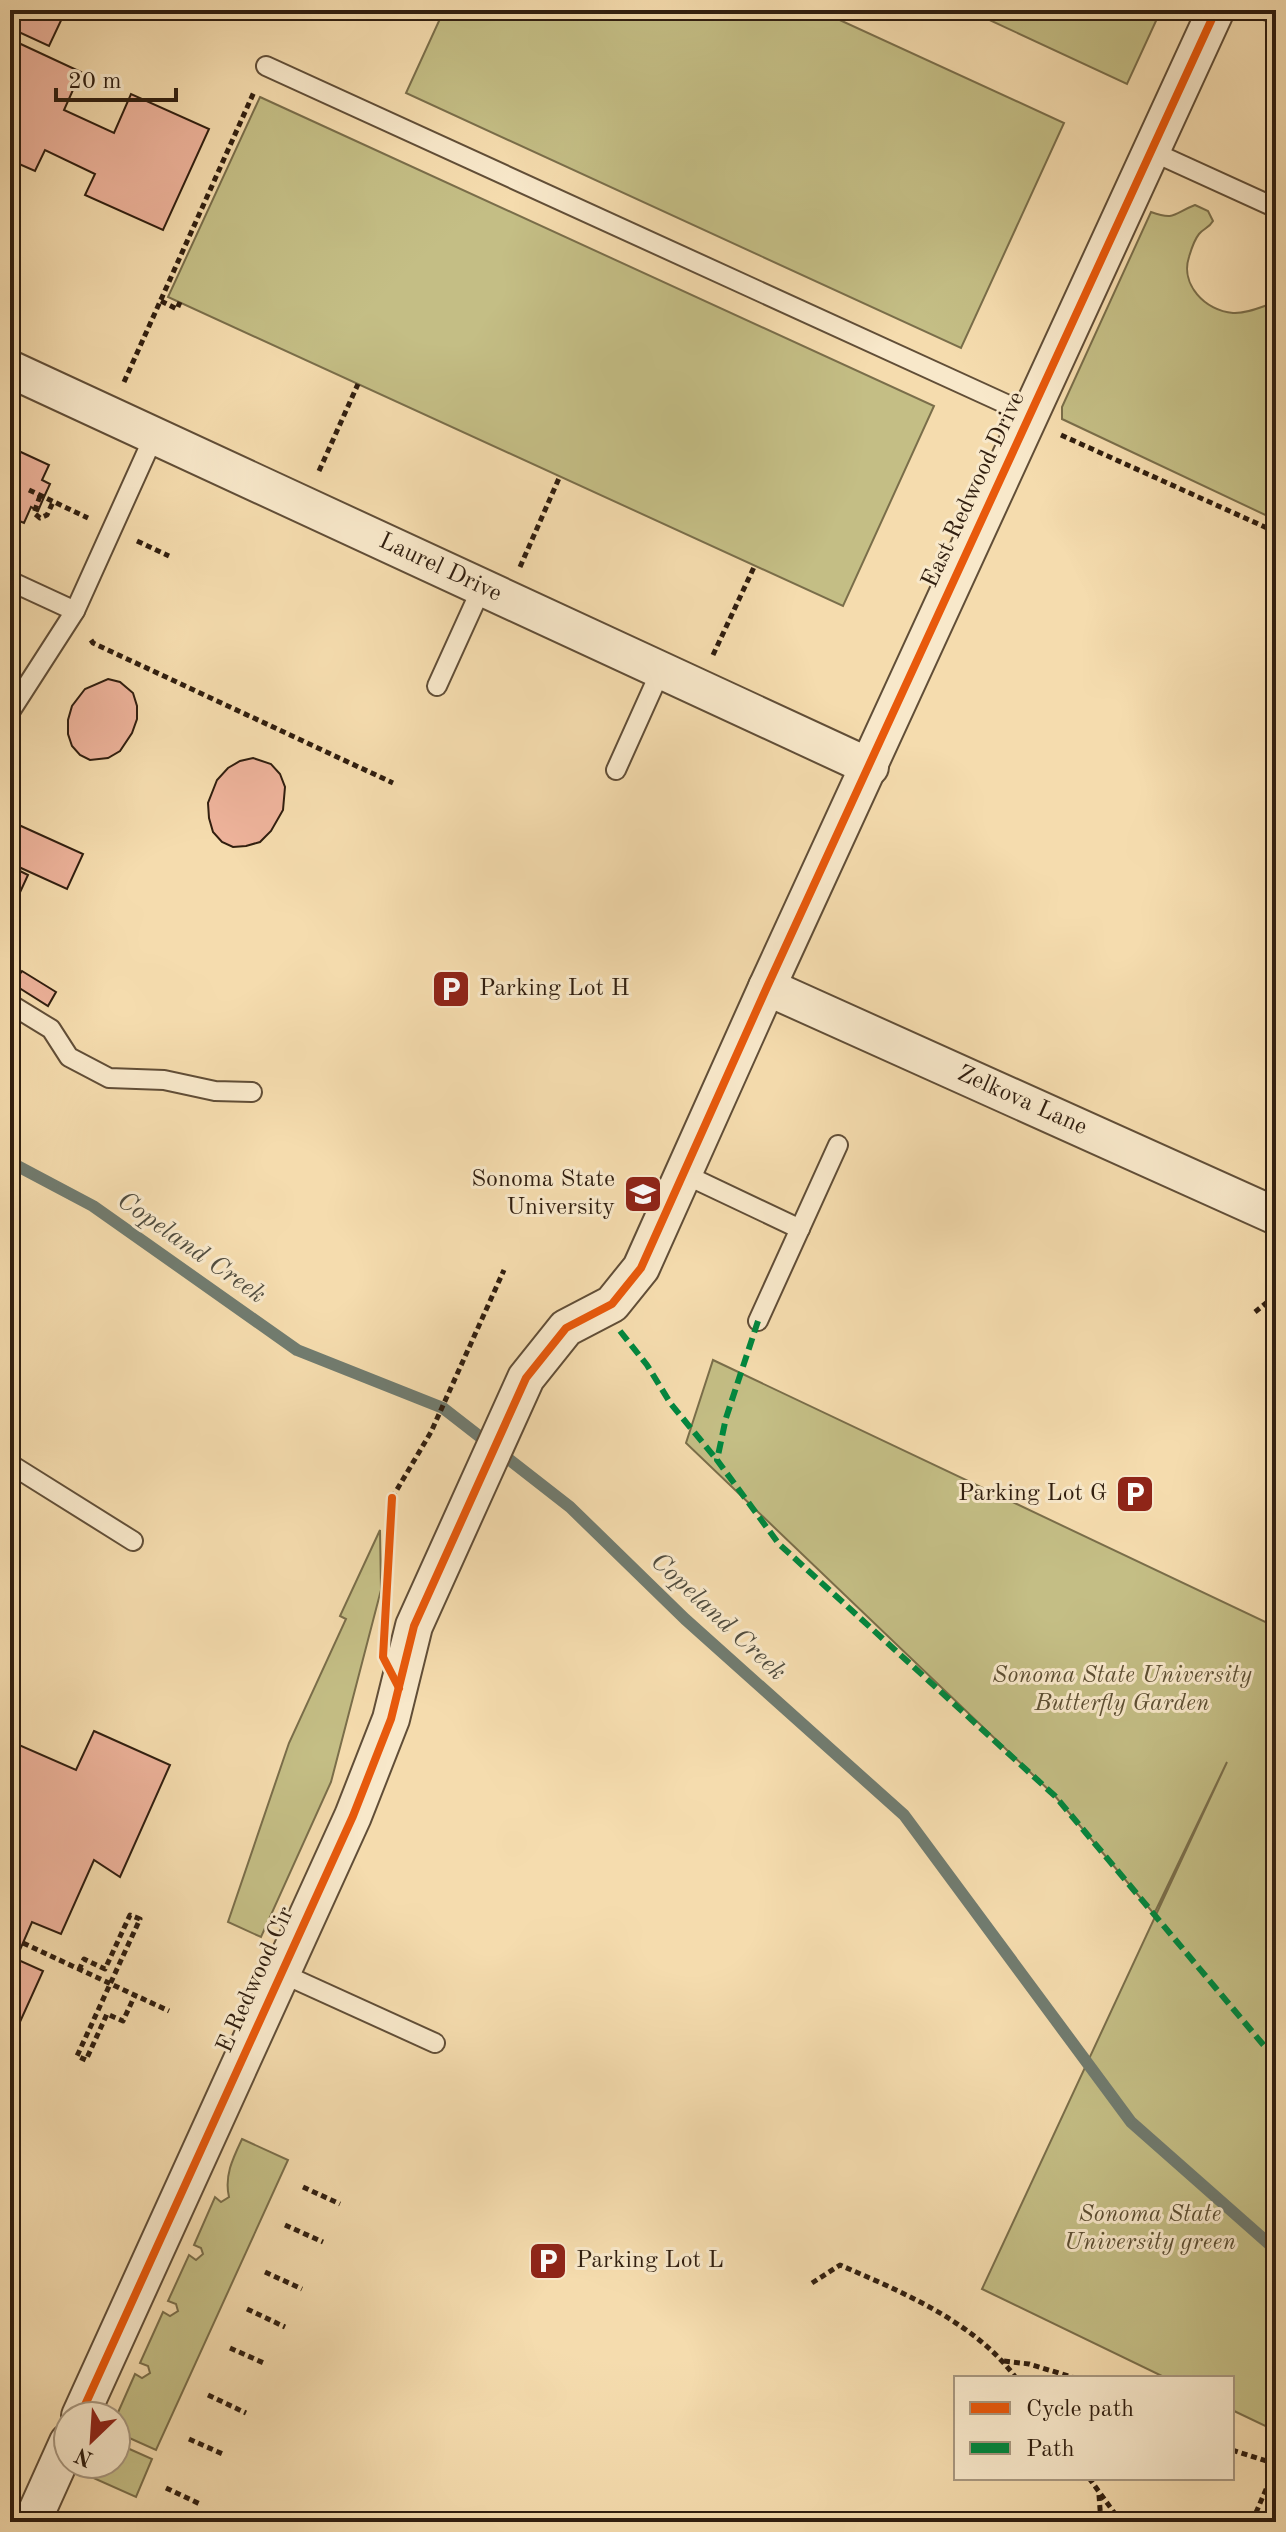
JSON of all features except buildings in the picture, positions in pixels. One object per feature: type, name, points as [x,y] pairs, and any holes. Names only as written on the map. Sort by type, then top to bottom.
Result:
[{"type":"street","name":"East Redwood Drive","points":[[684,1174],[870,767],[1044,424],[1151,151],[1216,10]]},
{"type":"street","name":"Laurel Drive","points":[[10,369],[870,767]]},
{"type":"street","name":"Zelkova Lane","points":[[767,987],[1276,1216]]},
{"type":"street","name":"E Redwood Cir","points":[[87,2400],[359,1802],[391,1719],[414,1626],[526,1378],[566,1328],[612,1304],[641,1268],[684,1174]]},
{"type":"street","points":[[32,2522],[52,2478]]},
{"type":"lane","points":[[266,66],[1044,424]]},
{"type":"lane","points":[[1151,151],[1276,208]]},
{"type":"lane","points":[[10,712],[75,611],[154,436]]},
{"type":"lane","points":[[10,581],[75,611]]},
{"type":"lane","points":[[437,686],[482,587]]},
{"type":"lane","points":[[616,770],[661,670]]},
{"type":"lane","points":[[10,1004],[51,1029],[69,1057],[109,1078],[164,1080],[215,1091],[252,1092]]},
{"type":"lane","points":[[758,1321],[838,1145]]},
{"type":"lane","points":[[684,1174],[800,1229]]},
{"type":"lane","points":[[10,1464],[133,1541]]},
{"type":"lane","points":[[281,1973],[435,2043]]},
{"type":"path","points":[[120,390],[266,66]]},
{"type":"path","points":[[161,301],[177,309],[180,302]]},
{"type":"path","points":[[315,479],[358,384]]},
{"type":"path","points":[[1044,424],[1276,532]]},
{"type":"path","points":[[517,572],[560,476]]},
{"type":"path","points":[[29,490],[78,513]]},
{"type":"path","points":[[40,496],[34,513],[40,518],[47,515],[53,502]]},
{"type":"path","points":[[710,661],[755,565]]},
{"type":"path","points":[[75,611],[93,643],[393,783]]},
{"type":"path","points":[[391,1514],[392,1498],[431,1432],[504,1270]]},
{"type":"path","points":[[1255,1312],[1276,1295]]},
{"type":"path","points":[[79,1970],[84,1959],[105,1969],[130,1915],[140,1919],[77,2056],[86,2060],[107,2014],[123,2021],[135,1995]]},
{"type":"path","points":[[23,1943],[169,2011]]},
{"type":"path","points":[[303,2187],[340,2204]]},
{"type":"path","points":[[285,2225],[323,2242]]},
{"type":"path","points":[[812,2283],[840,2265],[945,2317],[1003,2360],[1015,2376]]},
{"type":"path","points":[[265,2272],[302,2289]]},
{"type":"path","points":[[247,2309],[285,2327]]},
{"type":"path","points":[[230,2348],[266,2364]]},
{"type":"path","points":[[1003,2360],[1068,2376]]},
{"type":"path","points":[[208,2395],[246,2413]]},
{"type":"path","points":[[189,2439],[225,2455]]},
{"type":"path","points":[[1234,2451],[1276,2465],[1252,2522]]},
{"type":"path","points":[[1090,2480],[1121,2522]]},
{"type":"path","points":[[166,2488],[202,2505]]},
{"type":"path","points":[[1099,2493],[1101,2522]]},
{"type":"green space","points":[[444,10],[818,10],[1064,123],[961,348],[406,93]]},
{"type":"green space","points":[[968,10],[1161,10],[1127,84]]},
{"type":"green space","points":[[1244,10],[1276,10],[1276,24],[1243,14]]},
{"type":"green space","points":[[260,97],[934,406],[843,606],[168,297]]},
{"type":"green space","points":[[1195,205],[1208,211],[1213,221],[1198,236],[1189,257],[1188,277],[1197,294],[1213,307],[1233,313],[1276,302],[1276,520],[1062,419],[1062,407],[1151,212],[1170,216]]},
{"type":"green space","points":[[713,1360],[1276,1627],[1276,2431],[1234,2411],[1234,2376],[1162,2376],[982,2289],[1227,1762],[1154,1914],[1055,1796],[686,1443]]},
{"type":"green space","points":[[380,1530],[381,1590],[331,1782],[261,1937],[228,1922],[289,1743],[346,1619],[340,1616]]},
{"type":"green space","points":[[242,2139],[288,2160],[156,2450],[132,2439],[132,2400],[124,2400],[135,2374],[142,2378],[150,2373],[148,2366],[140,2363],[163,2312],[170,2316],[178,2311],[176,2304],[168,2301],[189,2255],[196,2260],[203,2254],[201,2248],[194,2245],[215,2197],[221,2202],[229,2197],[229,2174]]},
{"type":"green space","points":[[132,2450],[152,2459],[136,2497],[98,2480],[132,2480]]},
{"type":"waterway","name":"Copeland Creek","points":[[10,1162],[93,1206],[297,1350],[443,1408],[570,1507],[685,1619],[904,1815],[1131,2122],[1276,2250]]},
{"type":"marked path","points":[[758,1321],[726,1418],[717,1460],[779,1544],[1055,1796],[1276,2060]]},
{"type":"marked path","points":[[620,1331],[647,1365],[671,1404],[717,1460]]},
{"type":"cycle path","points":[[87,2400],[353,1816],[391,1719],[414,1626],[526,1378],[566,1328],[612,1304],[641,1268],[1216,10]]},
{"type":"cycle path","points":[[392,1498],[383,1657],[399,1688]]},
{"type":"place","name":"Parking Lot H","points":[[451,989]]},
{"type":"place","name":"Sonoma State University","points":[[643,1194]]},
{"type":"place","name":"Parking Lot G","points":[[1135,1494]]},
{"type":"place","name":"Parking Lot L","points":[[548,2261]]},
{"type":"park label","name":"Sonoma State University Butterfly Garden","points":[[1122,1690]]},
{"type":"park label","name":"Sonoma State University green","points":[[1150,2229]]}]
